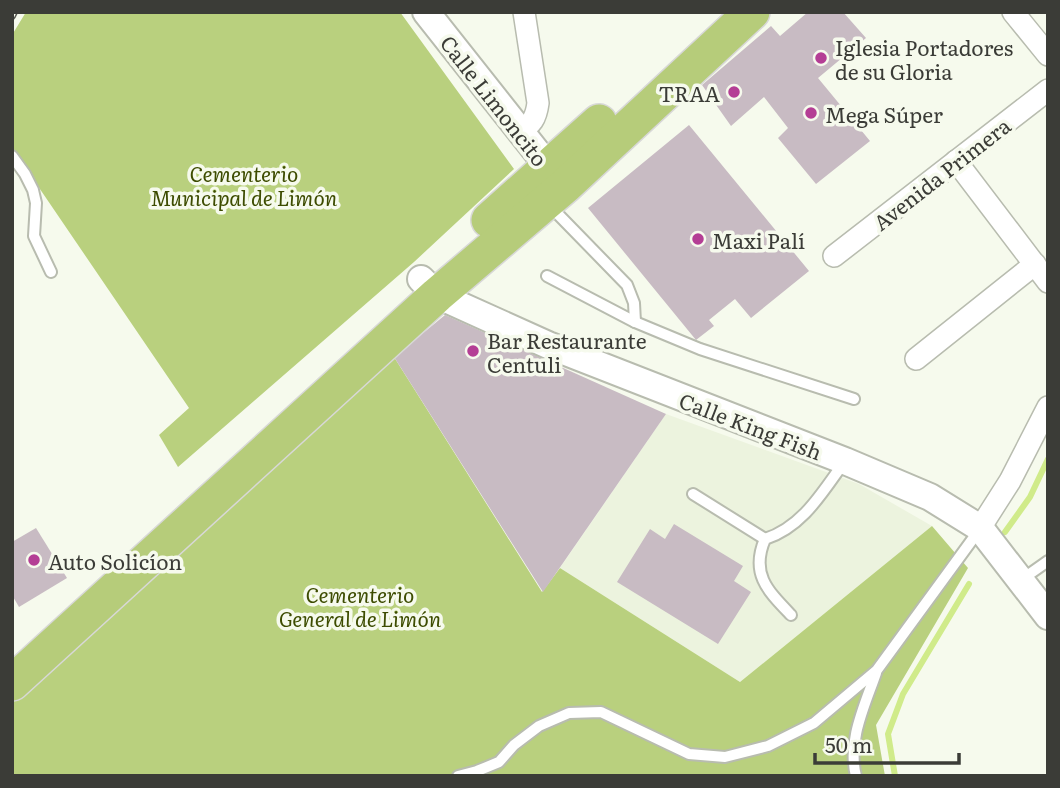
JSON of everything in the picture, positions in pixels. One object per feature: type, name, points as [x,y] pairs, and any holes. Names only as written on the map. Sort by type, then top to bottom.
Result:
[{"type":"highway","points":[[553,186],[717,12]]},
{"type":"highway","points":[[12,654],[429,287],[553,186],[752,12]]},
{"type":"highway","points":[[12,683],[429,287]]},
{"type":"street","name":"Calle Limoncito","points":[[426,12],[519,132],[553,186]]},
{"type":"street","points":[[519,132],[536,116],[538,103],[524,12]]},
{"type":"street","points":[[1013,12],[1048,55]]},
{"type":"street","name":"Avenida Primera","points":[[834,256],[1048,90]]},
{"type":"street","points":[[956,161],[1048,282]]},
{"type":"street","points":[[916,359],[1035,264]]},
{"type":"street","name":"Calle King Fish","points":[[429,287],[548,345],[930,497],[980,528],[1048,617]]},
{"type":"street","points":[[980,528],[1010,481],[1048,407]]},
{"type":"lane","points":[[12,156],[33,190],[36,203],[34,236],[51,272]]},
{"type":"lane","points":[[553,186],[627,285],[634,303],[635,321]]},
{"type":"lane","points":[[547,276],[635,321],[700,349],[854,398]]},
{"type":"lane","points":[[765,539],[784,531],[804,514],[845,461]]},
{"type":"lane","points":[[693,494],[765,539]]},
{"type":"lane","points":[[458,776],[499,762],[514,745],[539,726],[569,713],[601,712],[689,754],[725,757],[768,746],[814,723],[877,670],[980,528]]},
{"type":"lane","points":[[765,539],[759,561],[761,575],[771,594],[791,615]]},
{"type":"lane","points":[[1021,580],[1048,561]]},
{"type":"lane","points":[[856,776],[855,734],[877,670]]},
{"type":"shaded area","points":[[666,414],[859,484],[932,526],[740,682],[560,568]]},
{"type":"green space","name":"Cementerio Municipal de Limón","points":[[26,12],[400,12],[514,169],[414,262],[178,467],[159,435],[189,408],[12,148],[12,35]]},
{"type":"green space","name":"Cementerio General de Limón","points":[[394,357],[542,592],[560,568],[740,682],[932,526],[968,568],[876,725],[885,776],[12,776],[12,702]]},
{"type":"building","points":[[808,12],[843,12],[866,38],[818,78],[870,141],[816,184],[778,138],[788,128],[764,97],[731,126],[702,85],[771,26],[780,36]]},
{"type":"building","name":"Maxi Palí","points":[[689,125],[809,271],[751,318],[735,299],[709,320],[714,326],[696,340],[588,208]]},
{"type":"building","points":[[445,315],[666,414],[543,592],[394,357]]},
{"type":"building","points":[[674,524],[743,566],[734,581],[751,592],[718,644],[617,582],[650,529],[665,539]]},
{"type":"building","name":"Auto Solicíon","points":[[36,528],[67,578],[19,607],[12,595],[12,542]]},
{"type":"waterway","points":[[1005,532],[1030,497],[1048,459]]},
{"type":"waterway","points":[[895,776],[888,734],[903,694],[969,584]]},
{"type":"railway","points":[[12,16],[14,12]]},
{"type":"place","name":"Iglesia Portadores de su Gloria","points":[[821,58]]},
{"type":"place","name":"TRAA","points":[[734,92]]},
{"type":"place","name":"Mega Súper","points":[[811,113]]},
{"type":"place","name":"Maxi Palí","points":[[698,239]]},
{"type":"place","name":"Bar Restaurante Centuli","points":[[473,351]]},
{"type":"place","name":"Auto Solicíon","points":[[34,560]]}]
